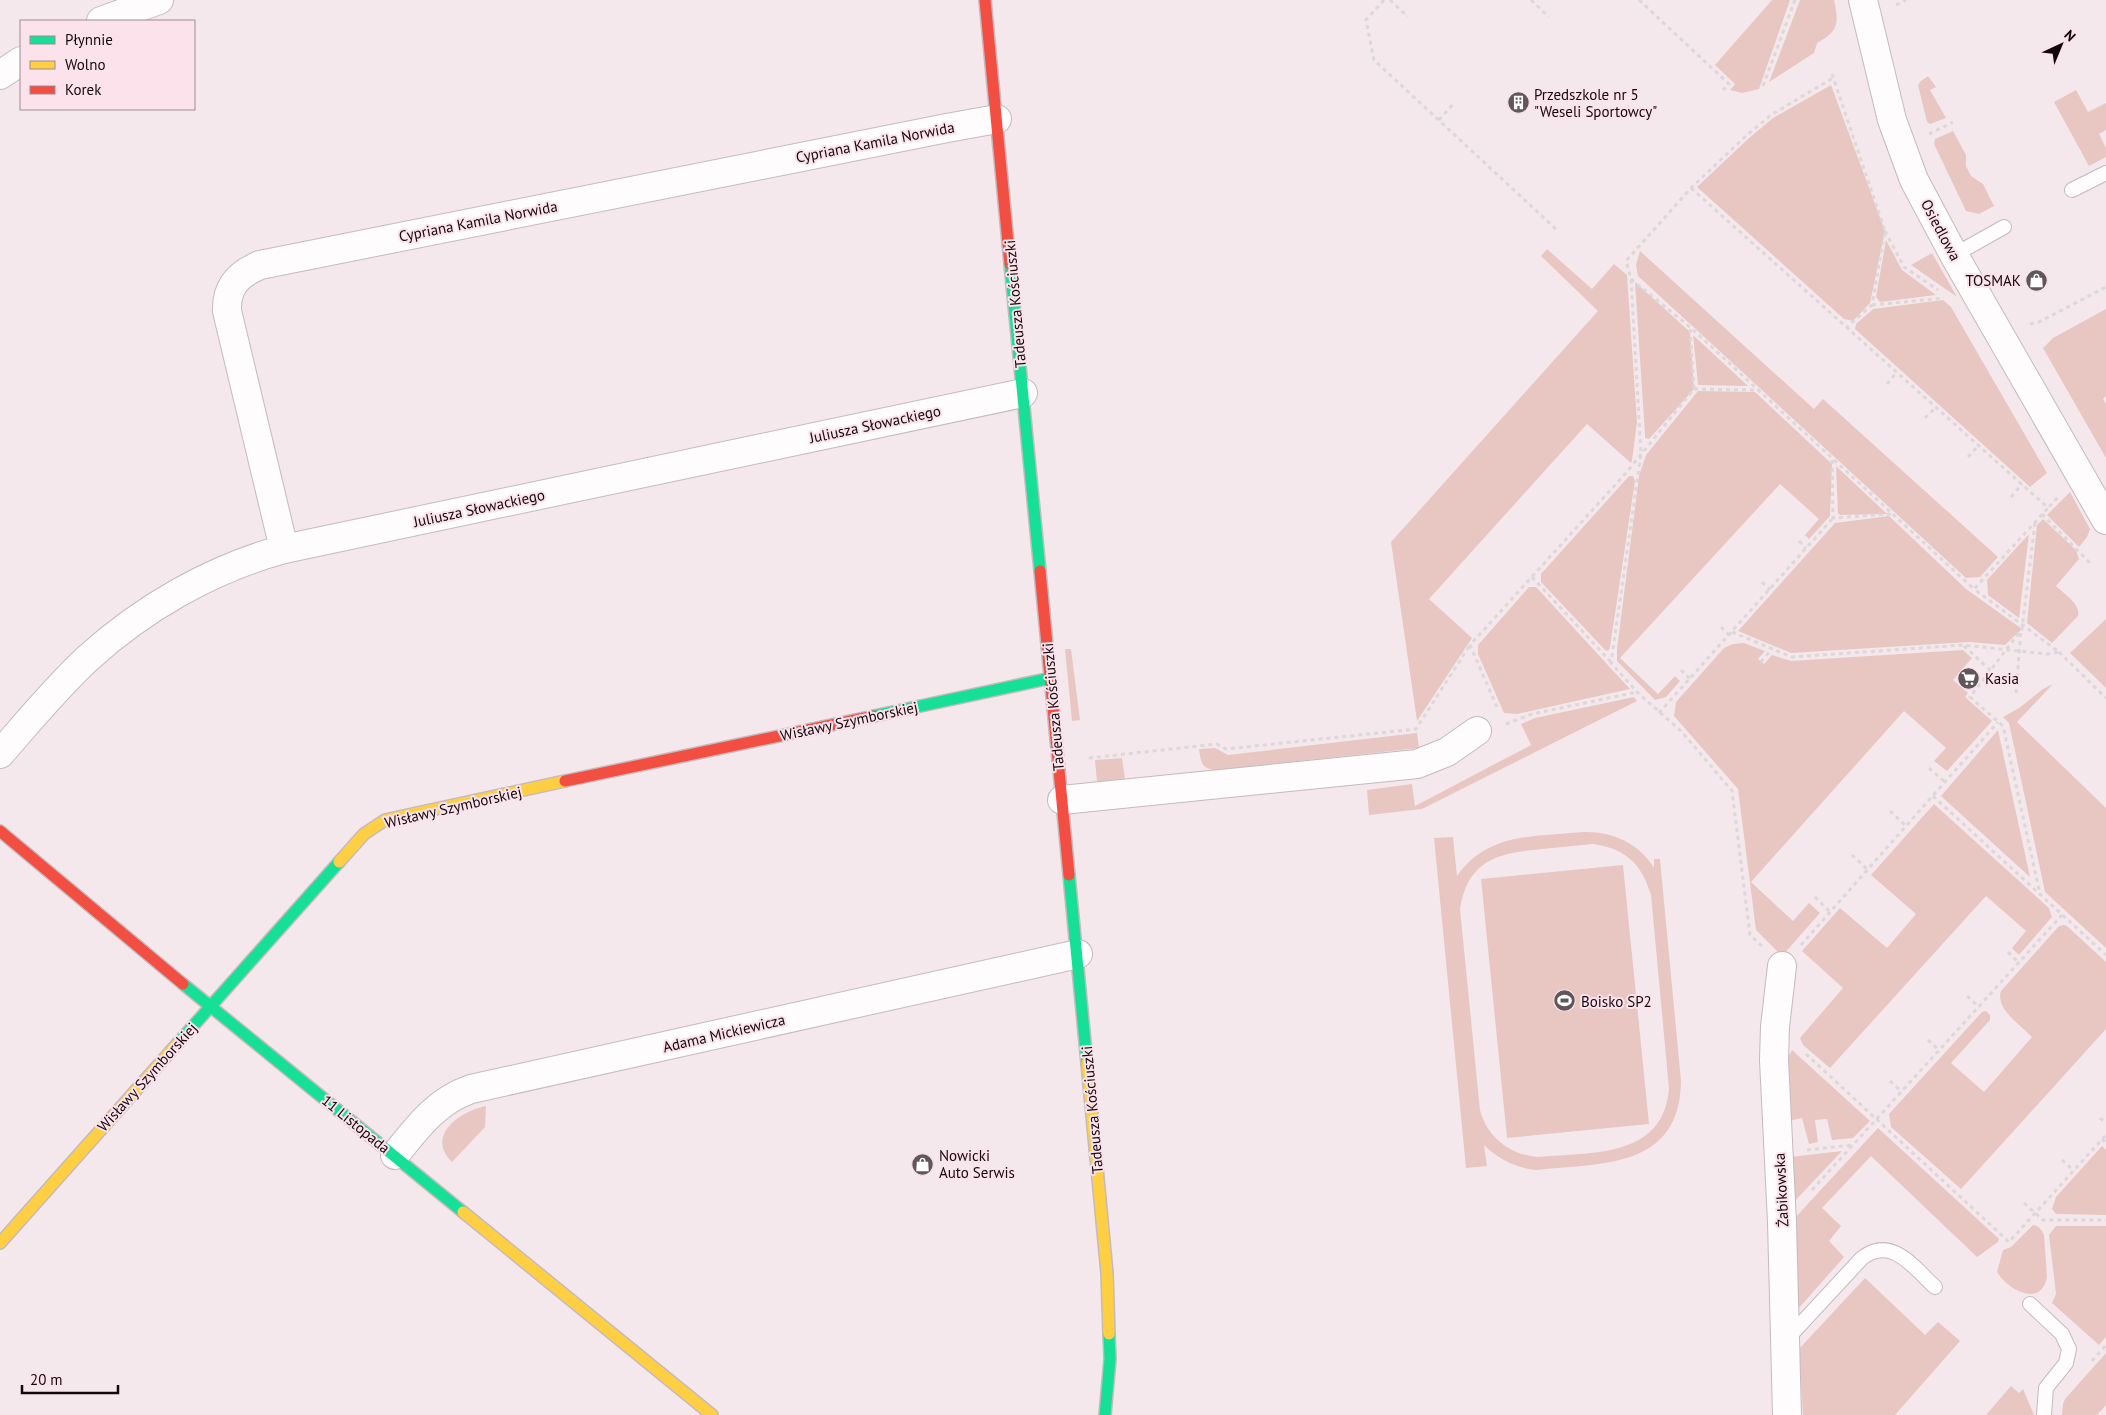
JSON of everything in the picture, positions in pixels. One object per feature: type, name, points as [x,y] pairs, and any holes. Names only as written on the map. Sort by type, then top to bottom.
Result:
[{"type":"street","points":[[104,20],[159,0]]},
{"type":"street","name":"Tadeusza Kościuszki","points":[[986,0],[1107,1273],[1110,1359],[1105,1415]]},
{"type":"street","name":"Osiedlowa","points":[[1863,0],[1883,90],[1902,150],[1914,180],[1951,250],[2106,520]]},
{"type":"street","points":[[0,75],[20,62]]},
{"type":"street","name":"Cypriana Kamila Norwida","points":[[284,549],[227,312],[226,300],[230,288],[236,278],[247,270],[260,265],[938,129],[998,119]]},
{"type":"street","name":"Juliusza Słowackiego","points":[[0,754],[45,702],[77,669],[112,638],[140,617],[185,589],[220,571],[284,549],[1023,393]]},
{"type":"street","name":"Wisławy Szymborskiej","points":[[0,1243],[364,834],[386,820],[1051,678]]},
{"type":"street","points":[[1062,800],[1417,764],[1447,752],[1477,731]]},
{"type":"street","name":"11 Listopada","points":[[0,831],[210,1006],[712,1415]]},
{"type":"street","name":"Adama Mickiewicza","points":[[395,1156],[437,1107],[458,1094],[471,1089],[1078,954]]},
{"type":"street","name":"Żabikowska","points":[[1782,966],[1775,1027],[1774,1060],[1782,1222],[1787,1415]]},
{"type":"lane","points":[[2072,190],[2106,173]]},
{"type":"lane","points":[[1951,250],[2004,227]]},
{"type":"lane","points":[[1786,1340],[1870,1251],[1890,1250],[1900,1255],[1935,1287]]},
{"type":"lane","points":[[2030,1304],[2062,1334],[2069,1349],[2066,1363],[2046,1388],[2044,1415]]},
{"type":"path","points":[[1384,0],[1366,20],[1374,60],[1558,232]]},
{"type":"path","points":[[1390,0],[1408,17]]},
{"type":"path","points":[[1532,0],[1549,17]]},
{"type":"path","points":[[1638,0],[1729,84],[1723,90]]},
{"type":"path","points":[[1763,86],[1795,0]]},
{"type":"path","points":[[1889,9],[1906,0]]},
{"type":"path","points":[[1611,662],[1641,454],[1631,279],[1626,260],[1691,188],[1747,135],[1771,115],[1833,76],[1885,231],[1872,305]]},
{"type":"path","points":[[1439,120],[1455,102]]},
{"type":"path","points":[[1922,138],[1953,122]]},
{"type":"path","points":[[1691,188],[2049,507]]},
{"type":"path","points":[[1631,279],[1690,328],[1974,589],[2022,627],[2059,652],[2106,698]]},
{"type":"path","points":[[2024,323],[2039,322],[2106,287]]},
{"type":"path","points":[[1847,327],[1872,305],[1948,297]]},
{"type":"path","points":[[1089,758],[1217,744],[1226,749],[1416,729],[1470,645],[1626,472],[1694,389],[1690,328]]},
{"type":"path","points":[[1887,384],[1897,372]]},
{"type":"path","points":[[1694,389],[1757,390]]},
{"type":"path","points":[[1925,418],[1936,407]]},
{"type":"path","points":[[1968,457],[1979,445]]},
{"type":"path","points":[[1659,713],[1833,518],[1832,460]]},
{"type":"path","points":[[2011,497],[2022,484]]},
{"type":"path","points":[[1974,589],[2064,491]]},
{"type":"path","points":[[1833,518],[1891,514]]},
{"type":"path","points":[[2042,514],[2090,563]]},
{"type":"path","points":[[2016,693],[2019,651],[2035,522]]},
{"type":"path","points":[[1799,541],[1806,548]]},
{"type":"path","points":[[1532,577],[1637,692],[1682,732],[1732,791],[1750,935],[1782,966],[1998,722]]},
{"type":"path","points":[[1762,582],[1770,590]]},
{"type":"path","points":[[1720,627],[1730,633],[1792,657],[1963,645],[2047,654],[2059,652]]},
{"type":"path","points":[[2022,627],[1991,672],[1970,697],[2003,726],[2040,894]]},
{"type":"path","points":[[1470,645],[1500,716]]},
{"type":"path","points":[[1963,645],[1991,672]]},
{"type":"path","points":[[1760,662],[1772,649]]},
{"type":"path","points":[[1681,670],[1690,679]]},
{"type":"path","points":[[1504,725],[1532,714],[1637,692]]},
{"type":"path","points":[[1929,768],[1945,782]]},
{"type":"path","points":[[1933,796],[2106,955]]},
{"type":"path","points":[[1890,811],[1906,826]]},
{"type":"path","points":[[1852,855],[1868,870]]},
{"type":"path","points":[[1815,897],[1830,912]]},
{"type":"path","points":[[1782,1222],[1877,1120],[2062,914]]},
{"type":"path","points":[[2008,952],[2018,962]]},
{"type":"path","points":[[1967,996],[1979,1007]]},
{"type":"path","points":[[1775,1027],[2009,1242],[2106,1135]]},
{"type":"path","points":[[1928,1040],[1940,1050]]},
{"type":"path","points":[[1890,1081],[1902,1092]]},
{"type":"path","points":[[2100,1118],[2106,1123]]},
{"type":"path","points":[[2102,1139],[2106,1143]]},
{"type":"path","points":[[1802,1150],[1854,1145]]},
{"type":"path","points":[[2062,1160],[2074,1170]]},
{"type":"path","points":[[2024,1203],[2043,1220],[2106,1220]]},
{"type":"shaded area","points":[[1772,0],[1790,0],[1759,89],[1742,93],[1730,90],[1735,84],[1715,65]]},
{"type":"shaded area","points":[[1800,0],[1834,0],[1837,15],[1836,26],[1830,34],[1817,43],[1814,53],[1769,82]]},
{"type":"shaded area","points":[[1928,76],[1936,87],[1930,90],[1946,118],[1930,124],[1927,122],[1918,85]]},
{"type":"shaded area","points":[[1831,85],[1885,231],[1870,303],[1853,321],[1844,319],[1697,187],[1773,118]]},
{"type":"shaded area","points":[[2076,90],[2088,112],[2106,103],[2106,130],[2099,134],[2106,148],[2106,157],[2089,166],[2054,102]]},
{"type":"shaded area","points":[[1953,131],[1966,155],[1966,166],[1971,176],[1983,184],[1994,206],[1979,214],[1966,211],[1934,144],[1935,139]]},
{"type":"shaded area","points":[[1886,240],[1902,270],[1936,295],[1880,302],[1876,297]]},
{"type":"shaded area","points":[[1547,249],[1592,289],[1614,264],[1627,275],[1637,422],[1632,460],[1631,463],[1587,424],[1429,599],[1472,638],[1417,721],[1391,542],[1598,311],[1541,256]]},
{"type":"shaded area","points":[[1640,251],[1814,409],[1823,399],[1998,557],[1980,577],[1966,578],[1638,276],[1636,265]]},
{"type":"shaded area","points":[[1932,253],[1957,297],[1911,265]]},
{"type":"shaded area","points":[[1635,282],[1690,332],[1694,389],[1649,439],[1645,438]]},
{"type":"shaded area","points":[[1943,300],[1951,307],[2047,473],[2030,487],[1855,329],[1856,324],[1873,309]]},
{"type":"shaded area","points":[[2106,309],[2106,396],[2103,399],[2106,404],[2106,458],[2043,348],[2053,338]]},
{"type":"shaded area","points":[[1693,335],[1748,386],[1698,385]]},
{"type":"shaded area","points":[[1698,391],[1755,392],[1832,464],[1830,516],[1809,539],[1805,535],[1819,519],[1780,484],[1620,658],[1658,694],[1675,676],[1680,681],[1666,697],[1655,700],[1617,661],[1639,476],[1646,455]]},
{"type":"shaded area","points":[[1836,466],[1887,514],[1840,515],[1838,513]]},
{"type":"shaded area","points":[[1629,476],[1633,476],[1635,481],[1610,647],[1606,651],[1541,582],[1541,574]]},
{"type":"shaded area","points":[[2070,492],[2090,529],[2087,537],[2079,547],[2047,515]]},
{"type":"shaded area","points":[[1889,516],[1966,589],[2022,629],[2005,645],[1969,642],[1791,653],[1738,631],[1835,523]]},
{"type":"shaded area","points":[[2043,519],[2076,550],[2079,559],[2056,586],[2077,607],[2078,616],[2052,643],[2027,623],[2037,525]]},
{"type":"shaded area","points":[[2029,534],[2019,618],[1988,595],[1987,580]]},
{"type":"shaded area","points":[[1529,587],[1536,587],[1630,689],[1517,714],[1504,713],[1478,654],[1478,645]]},
{"type":"shaded area","points":[[2106,619],[2106,688],[2070,653]]},
{"type":"shaded area","points":[[1744,643],[1765,651],[1758,659],[1764,664],[1772,655],[1791,661],[1963,650],[1972,658],[1953,680],[1968,693],[1965,697],[1992,721],[1947,771],[1934,761],[1946,748],[1904,711],[1751,882],[1793,921],[1809,903],[1820,913],[1782,956],[1756,930],[1738,789],[1674,716],[1676,702],[1724,648],[1733,644]]},
{"type":"shaded area","points":[[1065,649],[1071,649],[1080,720],[1072,721]]},
{"type":"shaded area","points":[[2053,684],[2017,722],[2106,808],[2106,948],[2045,892],[2009,723],[2003,717]]},
{"type":"shaded area","points":[[1634,697],[1637,701],[1422,809],[1369,815],[1367,790],[1412,784],[1415,806],[1531,745],[1521,724],[1535,718]]},
{"type":"shaded area","points":[[1998,730],[2030,877],[1941,796]]},
{"type":"shaded area","points":[[1417,733],[1419,748],[1216,770],[1207,768],[1203,764],[1199,749],[1215,748],[1228,755]]},
{"type":"shaded area","points":[[1122,758],[1125,779],[1097,782],[1095,760]]},
{"type":"shaded area","points":[[1934,804],[2049,908],[2052,917],[2019,955],[2012,948],[2026,931],[1986,896],[1830,1068],[1803,1045],[1800,1038],[1843,988],[1802,951],[1840,908],[1887,948],[1916,914],[1871,875]]},
{"type":"shaded area","points":[[1594,832],[1624,840],[1641,852],[1654,868],[1654,859],[1660,859],[1681,1081],[1677,1110],[1667,1131],[1652,1146],[1633,1156],[1586,1166],[1536,1170],[1508,1162],[1495,1155],[1484,1145],[1487,1166],[1466,1168],[1434,838],[1453,837],[1457,876],[1469,862],[1483,851],[1498,844],[1514,839]],"holes":[[[1593,844],[1605,846],[1631,859],[1642,874],[1651,895],[1669,1089],[1664,1112],[1653,1128],[1639,1140],[1621,1147],[1601,1152],[1538,1157],[1528,1156],[1518,1153],[1501,1143],[1488,1128],[1480,1110],[1460,909],[1464,892],[1470,879],[1478,869],[1499,857],[1526,851]]]},
{"type":"shaded area","name":"Boisko SP2","points":[[1623,865],[1649,1124],[1507,1138],[1481,879]]},
{"type":"shaded area","points":[[2064,925],[2106,962],[2106,1029],[1961,1189],[1891,1127],[1889,1114],[1982,1012],[1986,1011],[1990,1015],[1990,1020],[1951,1063],[1984,1092],[2032,1037],[2005,1010],[2000,998],[2001,991],[2059,926]]},
{"type":"shaded area","points":[[1792,1050],[1870,1121],[1853,1138],[1832,1140],[1827,1119],[1815,1120],[1818,1142],[1809,1144],[1802,1118],[1788,1121],[1787,1059]]},
{"type":"shaded area","points":[[486,1106],[485,1127],[452,1162],[445,1152],[442,1143],[444,1134],[449,1126],[466,1113]]},
{"type":"shaded area","points":[[1878,1128],[1999,1239],[1998,1242],[1977,1257],[1871,1156],[1822,1208],[1841,1226],[1829,1241],[1844,1257],[1798,1309],[1793,1220]]},
{"type":"shaded area","points":[[2102,1146],[2106,1150],[2106,1215],[2056,1214],[2052,1209],[2056,1197]]},
{"type":"shaded area","points":[[1842,1151],[1791,1205],[1790,1157]]},
{"type":"shaded area","points":[[2033,1225],[2040,1228],[2044,1235],[2047,1277],[2044,1287],[2038,1292],[2031,1294],[2024,1293],[2008,1284],[1997,1272],[2003,1250],[2011,1247]]},
{"type":"shaded area","points":[[2056,1226],[2106,1226],[2106,1337],[2099,1345],[2052,1303],[2056,1294],[2049,1235]]},
{"type":"shaded area","points":[[1865,1278],[1925,1335],[1938,1322],[1960,1341],[1895,1415],[1803,1415],[1799,1349]]},
{"type":"shaded area","points":[[2106,1353],[2106,1405],[2097,1415],[2062,1415],[2065,1399]]},
{"type":"shaded area","points":[[2011,1386],[2019,1393],[2023,1389],[2034,1415],[1986,1415]]},
{"type":"traffic: fast","points":[[1010,264],[1040,571]]},
{"type":"traffic: fast","points":[[874,716],[1051,678]]},
{"type":"traffic: fast","points":[[178,1043],[339,862]]},
{"type":"traffic: fast","points":[[1069,875],[1087,1063]]},
{"type":"traffic: fast","points":[[183,984],[463,1212]]},
{"type":"traffic: fast","points":[[1105,1415],[1110,1359],[1109,1334]]},
{"type":"traffic: slow","points":[[339,862],[364,834],[385,820],[565,781]]},
{"type":"traffic: slow","points":[[0,1243],[178,1043]]},
{"type":"traffic: slow","points":[[1087,1063],[1107,1273],[1109,1334]]},
{"type":"traffic: slow","points":[[463,1212],[712,1415]]},
{"type":"traffic: jam","points":[[985,0],[1010,264]]},
{"type":"traffic: jam","points":[[1040,571],[1069,875]]},
{"type":"traffic: jam","points":[[565,781],[874,716]]},
{"type":"traffic: jam","points":[[0,831],[183,984]]},
{"type":"place","name":"Przedszkole nr 5 \"Weseli Sportowcy\"","points":[[1518,103]]},
{"type":"place","name":"TOSMAK","points":[[2037,280]]},
{"type":"place","name":"Kasia","points":[[1969,678]]},
{"type":"place","name":"Boisko SP2","points":[[1565,1001]]},
{"type":"place","name":"Nowicki Auto Serwis","points":[[923,1164]]}]
